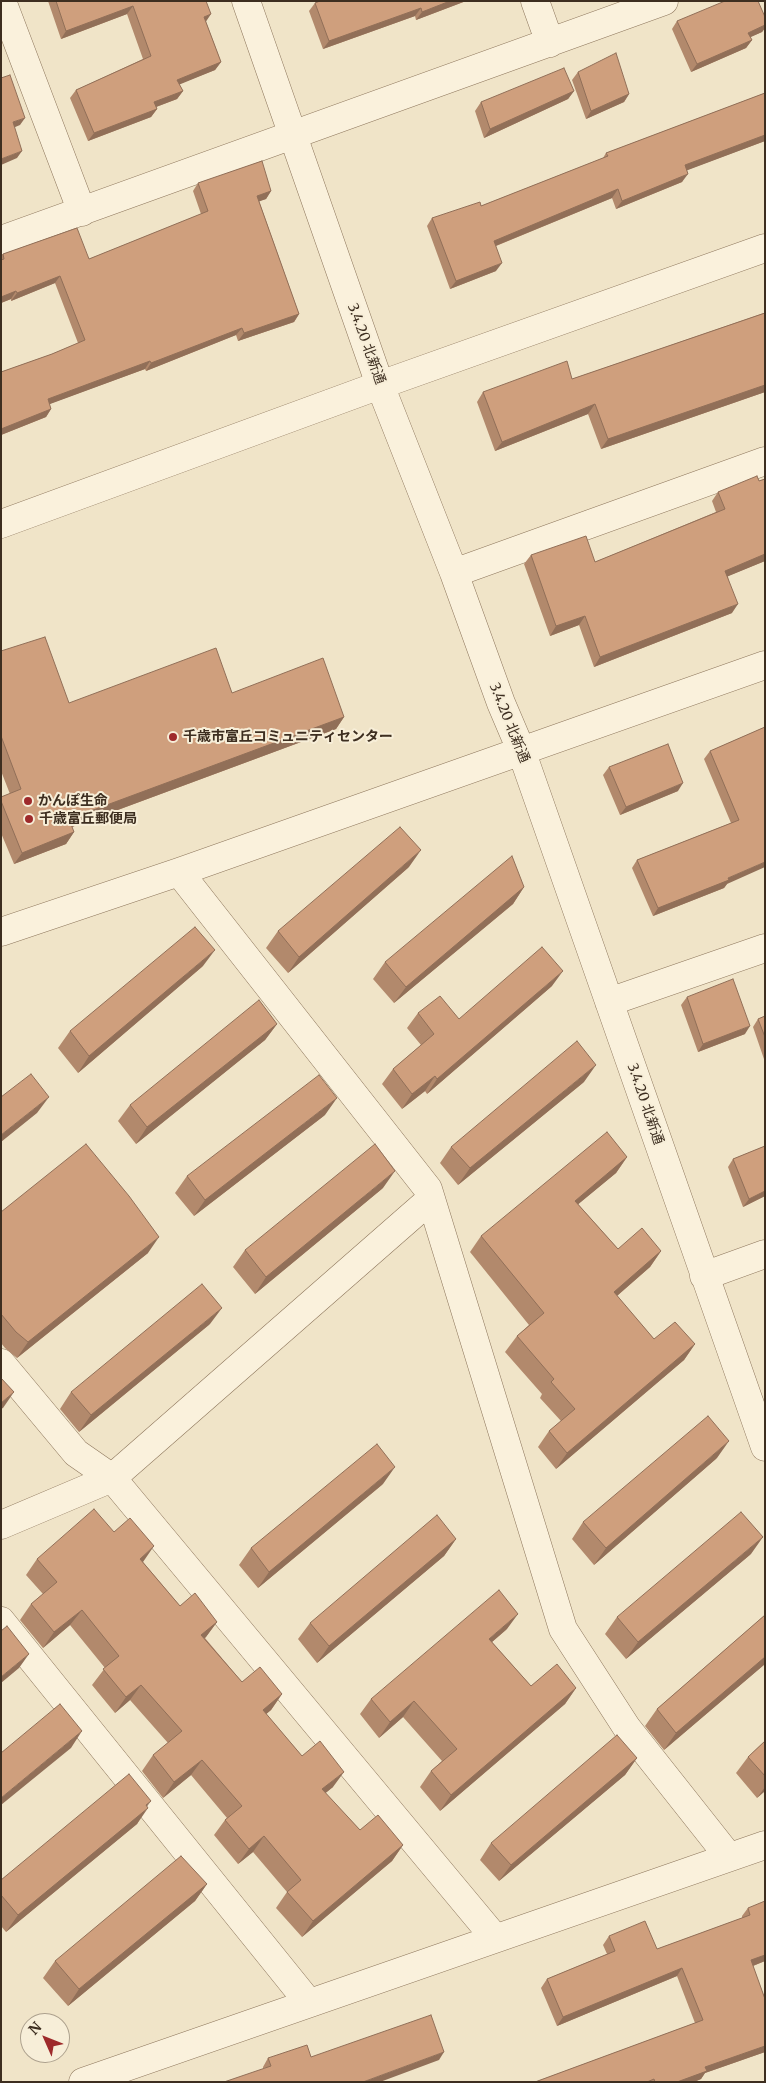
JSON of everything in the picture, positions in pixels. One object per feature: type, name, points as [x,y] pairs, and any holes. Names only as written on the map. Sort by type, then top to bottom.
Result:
[{"type":"street","points":[[2,1],[82,212]]},
{"type":"street","name":"3.4.20 北新通","points":[[246,1],[380,385],[454,573],[500,703],[521,750],[765,1447]]},
{"type":"street","points":[[535,1],[550,43]]},
{"type":"street","points":[[1,240],[664,1]]},
{"type":"street","points":[[1,524],[380,385],[765,248]]},
{"type":"street","points":[[454,573],[765,461]]},
{"type":"street","points":[[1,932],[179,872],[765,665]]},
{"type":"street","points":[[179,872],[428,1189],[563,1629],[627,1728],[730,1856]]},
{"type":"street","points":[[609,1002],[765,948]]},
{"type":"street","points":[[1,1525],[112,1478],[431,1199]]},
{"type":"street","points":[[704,1276],[765,1254]]},
{"type":"street","points":[[1,1363],[76,1453],[112,1478],[496,1938]]},
{"type":"street","points":[[1,1622],[309,2003]]},
{"type":"street","points":[[83,2082],[147,2071],[309,2003],[765,1845]]},
{"type":"building","points":[[56,1],[206,1],[211,14],[204,17],[221,62],[177,80],[183,91],[154,102],[157,109],[94,133],[76,90],[151,56],[133,6],[66,31]]},
{"type":"building","points":[[320,1],[450,1],[422,12],[421,8],[329,41],[315,3]]},
{"type":"building","points":[[725,1],[758,1],[765,17],[765,25],[748,33],[752,40],[697,64],[677,21]]},
{"type":"building","points":[[616,53],[629,94],[591,111],[578,72]]},
{"type":"building","points":[[564,68],[574,91],[490,129],[481,102]]},
{"type":"building","points":[[10,75],[25,118],[13,122],[22,151],[1,159],[1,78]]},
{"type":"building","points":[[765,93],[765,135],[685,165],[688,174],[622,201],[618,189],[494,241],[502,263],[456,281],[432,218],[480,202],[481,206],[608,156],[606,153]]},
{"type":"building","points":[[262,161],[271,191],[257,196],[299,314],[244,333],[242,328],[151,363],[150,361],[48,399],[51,409],[1,429],[1,372],[85,340],[60,276],[17,293],[16,291],[1,297],[1,260],[4,259],[3,254],[77,228],[89,259],[208,211],[198,183]]},
{"type":"building","points":[[765,313],[765,385],[608,439],[595,404],[502,442],[483,392],[567,361],[572,379]]},
{"type":"building","points":[[757,476],[759,481],[765,479],[765,554],[725,571],[738,604],[600,657],[585,616],[556,626],[531,555],[586,536],[595,562],[725,509],[718,492]]},
{"type":"building","points":[[45,637],[69,703],[216,648],[232,693],[323,658],[344,717],[69,819],[74,832],[22,853],[1,801],[1,797],[21,789],[1,736],[1,651]]},
{"type":"building","points":[[765,727],[765,862],[728,878],[729,880],[658,908],[637,860],[739,820],[710,751]]},
{"type":"building","points":[[668,744],[683,783],[626,807],[609,767]]},
{"type":"building","points":[[400,827],[421,850],[299,957],[278,931]]},
{"type":"building","points":[[512,856],[524,887],[406,987],[385,962]]},
{"type":"building","points":[[195,927],[215,950],[89,1056],[70,1031]]},
{"type":"building","points":[[542,947],[563,971],[437,1079],[435,1076],[412,1094],[393,1069],[434,1034],[418,1013],[440,996],[459,1019]]},
{"type":"building","points":[[733,979],[750,1026],[703,1044],[687,997]]},
{"type":"building","points":[[259,1000],[277,1024],[147,1127],[130,1105]]},
{"type":"building","points":[[765,1016],[765,1037],[758,1019]]},
{"type":"building","points":[[577,1041],[596,1065],[470,1168],[451,1147]]},
{"type":"building","points":[[31,1074],[49,1097],[1,1135],[1,1097]]},
{"type":"building","points":[[319,1075],[337,1098],[205,1200],[187,1176]]},
{"type":"building","points":[[607,1132],[627,1157],[575,1201],[618,1249],[642,1228],[661,1251],[614,1292],[654,1339],[675,1322],[695,1344],[567,1453],[549,1431],[575,1409],[551,1382],[554,1379],[517,1336],[544,1313],[481,1236]]},
{"type":"building","points":[[86,1144],[129,1196],[159,1237],[28,1342],[16,1332],[1,1314],[1,1212]]},
{"type":"building","points":[[375,1144],[395,1171],[266,1277],[245,1250]]},
{"type":"building","points":[[765,1146],[765,1191],[749,1199],[733,1159]]},
{"type":"building","points":[[202,1284],[222,1308],[91,1415],[71,1392]]},
{"type":"building","points":[[1,1378],[14,1392],[1,1403]]},
{"type":"building","points":[[708,1416],[729,1441],[606,1548],[583,1522]]},
{"type":"building","points":[[377,1444],[395,1467],[269,1572],[251,1548]]},
{"type":"building","points":[[94,1509],[114,1532],[130,1518],[154,1546],[140,1559],[180,1606],[195,1593],[217,1622],[201,1635],[242,1682],[260,1667],[282,1694],[263,1710],[302,1756],[320,1741],[344,1772],[322,1789],[360,1830],[378,1815],[403,1845],[313,1921],[287,1892],[301,1880],[264,1836],[249,1849],[225,1820],[242,1806],[202,1760],[174,1782],[153,1755],[182,1731],[141,1685],[126,1697],[103,1669],[119,1656],[82,1610],[54,1632],[31,1604],[57,1582],[37,1559]]},
{"type":"building","points":[[741,1512],[763,1537],[638,1642],[617,1617]]},
{"type":"building","points":[[437,1515],[456,1539],[329,1646],[310,1623]]},
{"type":"building","points":[[499,1590],[518,1614],[489,1639],[531,1686],[557,1664],[576,1688],[451,1795],[431,1771],[457,1749],[414,1701],[390,1722],[371,1699]]},
{"type":"building","points":[[765,1615],[765,1657],[676,1733],[657,1709]]},
{"type":"building","points":[[7,1626],[29,1654],[1,1677],[1,1631]]},
{"type":"building","points":[[60,1704],[82,1731],[1,1798],[1,1753]]},
{"type":"building","points":[[617,1735],[637,1758],[511,1865],[491,1843]]},
{"type":"building","points":[[765,1741],[765,1776],[748,1757]]},
{"type":"building","points":[[129,1774],[151,1801],[146,1805],[148,1808],[18,1915],[1,1895],[1,1880]]},
{"type":"building","points":[[181,1856],[207,1884],[79,1989],[55,1961]]},
{"type":"building","points":[[765,1901],[765,1955],[751,1960],[765,1999],[765,2046],[705,2067],[707,2071],[677,2082],[655,2082],[654,2079],[647,2082],[535,2082],[703,2020],[682,1968],[563,2017],[547,1979],[615,1951],[609,1936],[645,1921],[657,1949],[750,1915],[748,1908]]},
{"type":"building","points":[[431,2015],[444,2052],[363,2082],[224,2082],[271,2066],[268,2058],[307,2045],[311,2057]]},
{"type":"place","name":"千歳市富丘コミュニティセンター","points":[[173,737]]},
{"type":"place","name":"かんぽ生命","points":[[28,801]]},
{"type":"place","name":"千歳富丘郵便局","points":[[29,819]]}]
